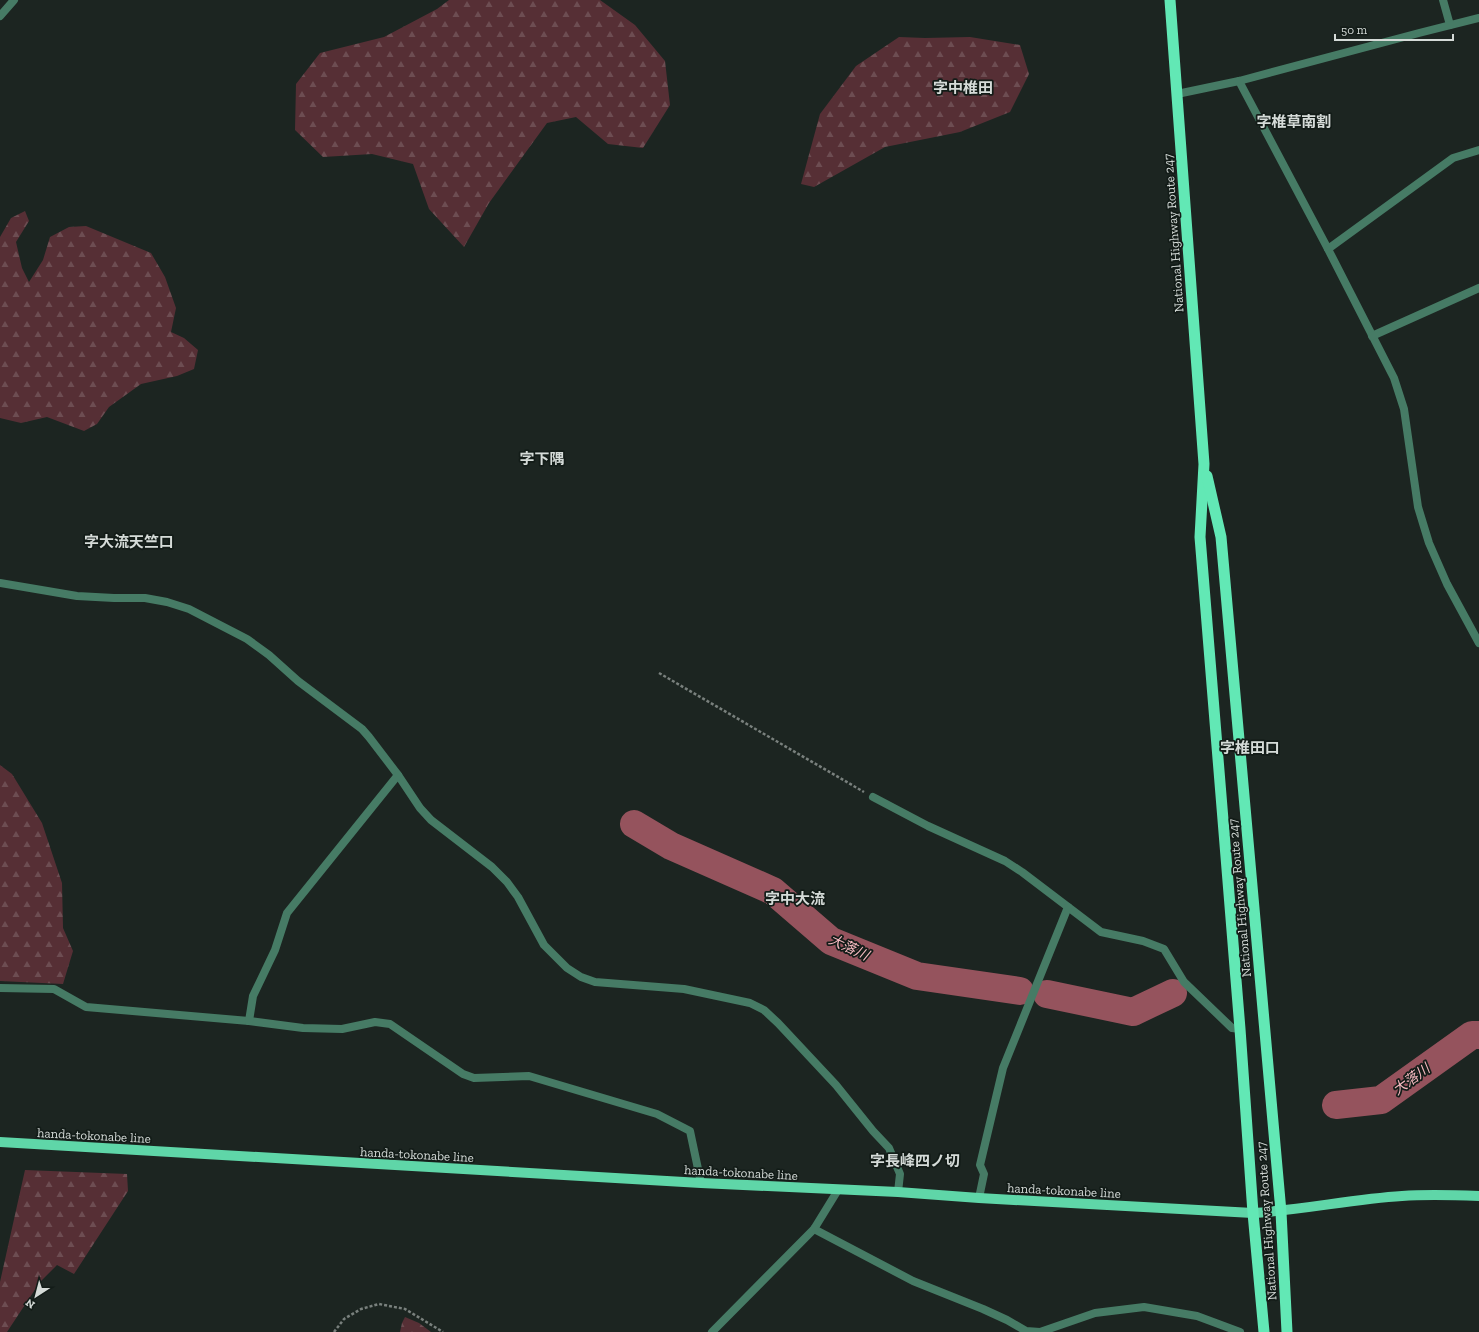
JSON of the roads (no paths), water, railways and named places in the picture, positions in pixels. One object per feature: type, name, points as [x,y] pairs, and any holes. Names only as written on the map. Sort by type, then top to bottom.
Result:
[{"type":"highway","name":"National Highway Route 247","points":[[1170,0],[1204,464],[1200,537],[1240,1029],[1253,1213],[1264,1332]]},
{"type":"highway","name":"National Highway Route 247","points":[[1204,464],[1221,537],[1281,1212],[1287,1332]]},
{"type":"main road","name":"handa-tokonabe line","points":[[0,1142],[702,1183],[898,1192],[979,1198],[1253,1213],[1281,1212],[1402,1196],[1441,1194],[1479,1196]]},
{"type":"street","points":[[0,16],[14,0]]},
{"type":"street","points":[[1443,0],[1450,25]]},
{"type":"street","points":[[1177,94],[1239,81],[1479,18]]},
{"type":"street","points":[[1239,81],[1328,249],[1400,392],[1404,409],[1418,507],[1429,543],[1447,584],[1479,643]]},
{"type":"street","points":[[1328,249],[1453,158],[1479,150]]},
{"type":"street","points":[[1372,336],[1479,288]]},
{"type":"street","points":[[0,583],[77,596],[145,598],[167,602],[189,609],[241,636],[269,655],[298,681],[362,729],[398,775],[420,808],[431,820],[492,867],[507,882],[518,897],[544,945],[567,968],[581,977],[595,982],[684,989],[750,1003],[764,1010],[836,1085],[873,1131],[889,1148],[900,1174],[898,1192]]},
{"type":"street","points":[[249,1021],[253,996],[275,950],[287,913],[398,775]]},
{"type":"street","points":[[873,797],[928,826],[1005,861],[1022,872],[1101,932],[1142,941],[1164,949],[1184,982],[1232,1028],[1240,1029]]},
{"type":"street","points":[[979,1198],[984,1174],[980,1165],[1003,1068],[1068,907]]},
{"type":"street","points":[[0,988],[54,989],[86,1007],[249,1021],[303,1028],[342,1029],[375,1022],[390,1024],[463,1074],[474,1078],[529,1076],[657,1114],[690,1131],[702,1183]]},
{"type":"street","points":[[712,1332],[814,1229],[838,1190]]},
{"type":"street","points":[[814,1229],[913,1281],[983,1309],[1026,1331],[1040,1332],[1095,1313],[1144,1307],[1197,1316],[1240,1332]]},
{"type":"waterway","name":"大落川","points":[[634,824],[671,846],[773,891],[831,941],[917,976],[1020,991]]},
{"type":"waterway","name":"大落川","points":[[1047,994],[1133,1012],[1173,993]]},
{"type":"waterway","name":"大落川","points":[[1336,1105],[1381,1100],[1472,1035],[1479,1035]]},
{"type":"district","name":"字中椎田","points":[[963,88]]},
{"type":"district","name":"字椎草南割","points":[[1294,122]]},
{"type":"district","name":"字下隅","points":[[542,459]]},
{"type":"district","name":"字大流天竺口","points":[[129,542]]},
{"type":"district","name":"字椎田口","points":[[1250,748]]},
{"type":"district","name":"字中大流","points":[[795,899]]},
{"type":"district","name":"字長峰四ノ切","points":[[915,1161]]}]
